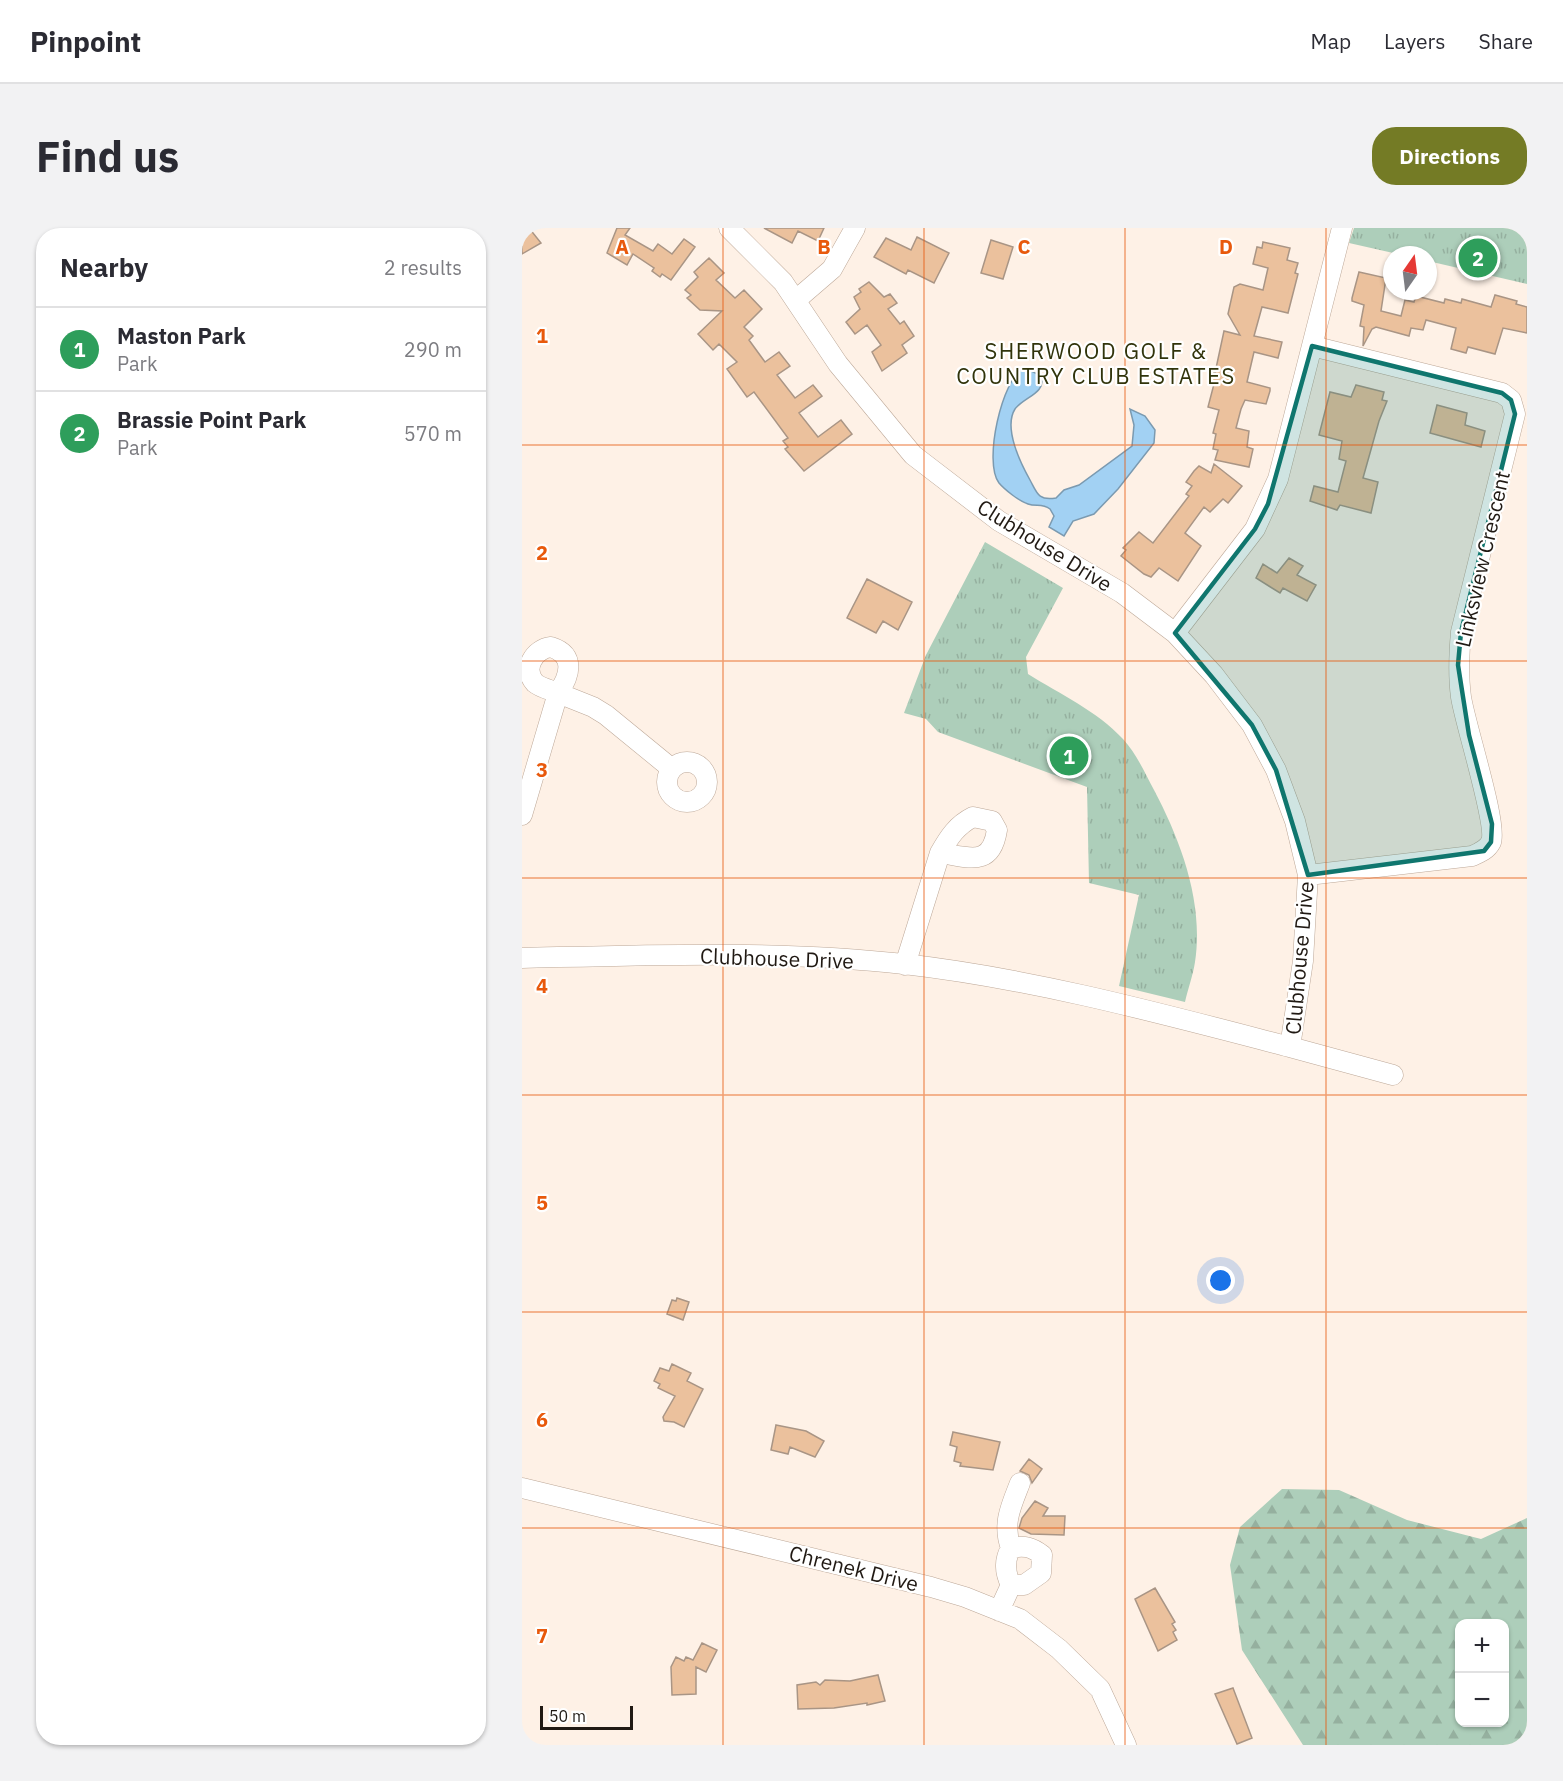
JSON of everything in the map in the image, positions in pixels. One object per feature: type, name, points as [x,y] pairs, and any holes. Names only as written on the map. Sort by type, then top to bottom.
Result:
[{"type":"street","name":"Clubhouse Drive","points":[[522,958],[746,955],[905,964],[1088,997],[1290,1047],[1303,961],[1308,875],[1295,821],[1276,770],[1257,734],[1214,675],[1175,633],[1122,593],[999,521],[913,455],[838,364],[783,282],[729,228]]},
{"type":"street","points":[[796,300],[832,269],[855,228]]},
{"type":"street","points":[[1175,633],[1255,529],[1268,504],[1278,479],[1342,228]]},
{"type":"street","name":"Linksview Crescent","points":[[1308,875],[1472,856],[1484,851],[1491,842],[1492,824],[1469,735],[1458,665],[1461,632],[1515,414],[1512,400],[1502,393],[1312,346]]},
{"type":"street","points":[[522,815],[558,693],[593,707],[606,715],[672,769]]},
{"type":"street","points":[[905,964],[940,853]]},
{"type":"street","points":[[1290,1047],[1394,1076]]},
{"type":"street","points":[[1011,1585],[1006,1576],[1006,1563],[1011,1548],[1006,1536],[1008,1512],[1020,1483]]},
{"type":"street","name":"Chrenek Drive","points":[[522,1488],[931,1587],[1020,1619],[1054,1645],[1100,1689],[1126,1745]]},
{"type":"street","points":[[1011,1548],[1023,1546],[1035,1549],[1042,1555],[1041,1573],[1036,1579],[1024,1585],[1011,1585]]},
{"type":"street","points":[[999,1611],[1011,1585]]},
{"type":"highlighted area","points":[[1312,346],[1502,393],[1511,400],[1515,414],[1461,632],[1458,665],[1469,735],[1492,824],[1491,842],[1484,851],[1308,875],[1276,770],[1252,725],[1175,633],[1255,529],[1268,504]]},
{"type":"green space","points":[[1354,228],[1527,228],[1527,284],[1437,263],[1437,246],[1383,246],[1383,251],[1349,243]]},
{"type":"green space","points":[[985,542],[1063,588],[1026,657],[1028,674],[1090,711],[1123,739],[1140,763],[1173,830],[1188,873],[1196,917],[1195,962],[1185,1002],[1119,986],[1139,895],[1089,883],[1087,787],[938,732],[926,719],[904,713],[926,655]]},
{"type":"green space","points":[[1282,1489],[1339,1490],[1407,1520],[1481,1539],[1527,1518],[1527,1745],[1303,1745],[1242,1650],[1230,1565],[1240,1527]]},
{"type":"water","points":[[1024,367],[1041,376],[1042,382],[1038,391],[1015,409],[1011,426],[1012,436],[1022,465],[1042,497],[1056,498],[1064,490],[1079,485],[1132,446],[1134,425],[1130,409],[1145,416],[1155,430],[1154,443],[1118,489],[1094,514],[1073,521],[1064,536],[1049,527],[1054,516],[1050,509],[1028,504],[1016,498],[999,483],[995,472],[994,440],[1002,403],[1016,375]]},
{"type":"building","points":[[522,228],[529,228],[541,243],[522,254]]},
{"type":"building","points":[[617,228],[630,228],[625,235],[653,251],[658,244],[672,254],[684,239],[695,247],[671,280],[662,274],[660,277],[652,271],[654,268],[633,254],[627,265],[607,253]]},
{"type":"building","points":[[764,228],[824,228],[818,241],[798,231],[792,243]]},
{"type":"building","points":[[917,237],[949,253],[934,283],[908,270],[906,274],[874,257],[886,238],[911,250]]},
{"type":"building","points":[[991,240],[1013,247],[1003,279],[981,273]]},
{"type":"building","points":[[1263,242],[1290,248],[1287,260],[1298,263],[1295,273],[1298,274],[1288,313],[1262,307],[1254,336],[1282,342],[1278,358],[1254,352],[1247,382],[1270,388],[1270,391],[1266,404],[1245,400],[1241,409],[1236,428],[1249,431],[1247,447],[1253,449],[1249,467],[1215,460],[1218,450],[1213,449],[1216,434],[1213,433],[1219,410],[1208,407],[1214,384],[1210,383],[1215,373],[1224,331],[1240,335],[1228,314],[1234,287],[1240,284],[1263,290],[1268,268],[1253,264],[1257,247],[1262,248]]},
{"type":"building","points":[[709,258],[724,273],[716,280],[735,298],[744,290],[762,309],[744,327],[753,336],[749,340],[765,362],[779,352],[790,366],[777,375],[795,398],[813,385],[822,396],[799,413],[818,437],[841,420],[852,434],[804,471],[785,449],[788,447],[783,441],[788,438],[754,392],[747,397],[727,369],[737,362],[719,344],[713,350],[698,334],[722,311],[700,310],[687,298],[691,295],[685,290],[698,277],[694,272]]},
{"type":"building","points":[[1359,272],[1383,277],[1381,311],[1401,316],[1405,300],[1414,302],[1415,300],[1432,300],[1444,303],[1445,299],[1461,303],[1462,299],[1491,307],[1495,295],[1517,301],[1516,304],[1527,307],[1527,333],[1503,328],[1495,354],[1468,347],[1466,353],[1451,349],[1456,328],[1426,320],[1423,330],[1411,328],[1409,336],[1376,327],[1372,329],[1363,346],[1364,327],[1360,326],[1364,305],[1352,301]]},
{"type":"building","points":[[869,282],[884,297],[890,294],[897,303],[888,309],[900,324],[904,321],[914,336],[902,345],[907,353],[882,371],[872,352],[881,345],[867,325],[855,334],[846,322],[860,309],[854,297],[861,292],[859,289]]},
{"type":"building","points":[[1356,385],[1384,392],[1382,400],[1387,401],[1363,478],[1378,482],[1371,513],[1340,505],[1337,510],[1310,501],[1314,486],[1338,492],[1346,461],[1339,459],[1342,441],[1319,435],[1330,392],[1351,397]]},
{"type":"building","points":[[1437,405],[1467,413],[1465,425],[1485,431],[1481,447],[1430,433]]},
{"type":"building","points":[[1214,464],[1242,486],[1228,503],[1223,499],[1210,512],[1204,507],[1185,533],[1201,546],[1178,581],[1159,568],[1151,577],[1144,574],[1121,556],[1126,550],[1123,548],[1139,532],[1153,543],[1189,496],[1186,494],[1192,486],[1186,482],[1194,471],[1199,466],[1211,473]]},
{"type":"building","points":[[1289,558],[1303,566],[1297,575],[1316,585],[1307,601],[1283,588],[1280,593],[1256,578],[1263,564],[1277,573]]},
{"type":"building","points":[[867,579],[912,602],[898,630],[883,621],[876,633],[847,618]]},
{"type":"building","points":[[677,1298],[689,1302],[683,1320],[667,1314],[672,1300],[676,1301]]},
{"type":"building","points":[[672,1364],[691,1373],[687,1381],[703,1389],[684,1427],[674,1422],[664,1421],[663,1417],[675,1396],[658,1388],[660,1384],[654,1381],[660,1368],[669,1371]]},
{"type":"building","points":[[776,1425],[806,1431],[824,1441],[815,1457],[790,1447],[788,1454],[771,1450]]},
{"type":"building","points":[[953,1432],[1000,1442],[993,1470],[960,1466],[961,1463],[954,1461],[957,1447],[950,1445]]},
{"type":"building","points":[[1029,1459],[1042,1469],[1032,1483],[1029,1475],[1020,1471]]},
{"type":"building","points":[[1035,1501],[1048,1508],[1043,1516],[1065,1516],[1064,1535],[1031,1534],[1019,1528],[1022,1518]]},
{"type":"building","points":[[1155,1588],[1175,1622],[1172,1624],[1176,1630],[1173,1632],[1177,1640],[1158,1651],[1135,1599]]},
{"type":"building","points":[[702,1643],[717,1650],[706,1672],[696,1667],[696,1694],[672,1695],[671,1667],[676,1657],[684,1661],[686,1657],[693,1660]]},
{"type":"building","points":[[878,1675],[885,1701],[867,1705],[867,1703],[834,1708],[798,1709],[797,1685],[816,1682],[820,1685],[825,1680],[850,1681]]},
{"type":"building","points":[[1233,1688],[1252,1738],[1237,1744],[1215,1694]]},
{"type":"place","name":"Brassie Point Park","points":[[1478,258]]},
{"type":"place","name":"Maston Park","points":[[1069,756]]},
{"type":"district","name":"SHERWOOD GOLF & COUNTRY CLUB ESTATES","points":[[1096,362]]}]
